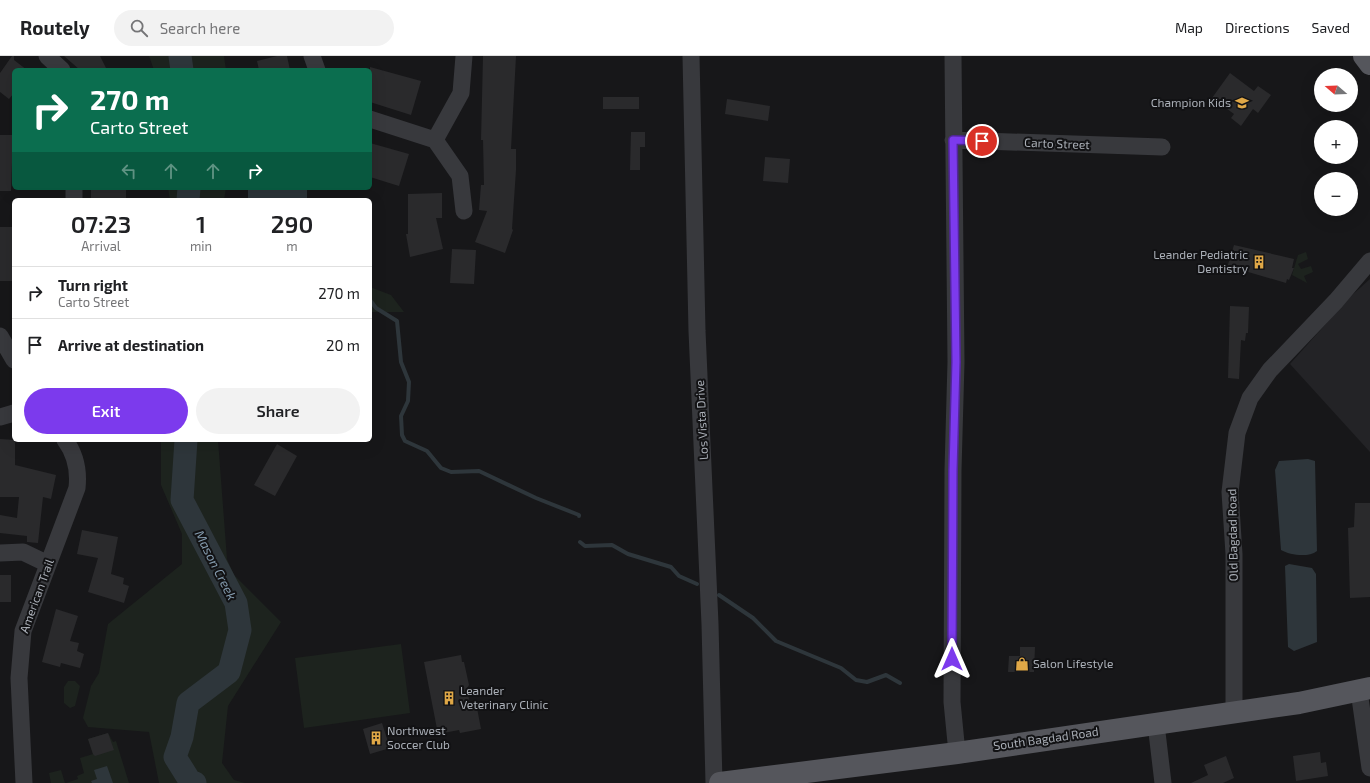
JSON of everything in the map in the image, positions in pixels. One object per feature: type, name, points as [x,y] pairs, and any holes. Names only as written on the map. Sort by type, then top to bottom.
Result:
[{"type":"main road","points":[[1364,56],[1370,64]]},
{"type":"main road","name":"South Bagdad Road","points":[[720,783],[769,780],[957,753],[1299,703],[1364,690]]},
{"type":"street","points":[[48,56],[60,68]]},
{"type":"street","points":[[312,56],[316,68]]},
{"type":"street","points":[[435,140],[461,93],[464,56]]},
{"type":"street","name":"Los Vista Drive","points":[[691,56],[697,331],[710,624],[714,783]]},
{"type":"street","points":[[953,56],[956,362],[953,470],[952,702],[957,753]]},
{"type":"street","points":[[372,120],[435,140],[460,176],[464,211]]},
{"type":"street","name":"Carto Street","points":[[953,140],[1162,147]]},
{"type":"street","name":"Old Bagdad Road","points":[[1234,712],[1234,554],[1230,492],[1237,433],[1250,398],[1270,370],[1336,301],[1370,261]]},
{"type":"street","points":[[0,417],[12,414]]},
{"type":"street","name":"American Trail","points":[[24,783],[19,678],[20,643],[27,619],[77,488],[77,468],[74,456],[66,442]]},
{"type":"street","points":[[0,553],[23,552],[48,564]]},
{"type":"street","points":[[1364,690],[1370,768]]},
{"type":"street","points":[[1156,724],[1163,783]]},
{"type":"shaded area","points":[[149,56],[224,56],[226,68],[153,68]]},
{"type":"shaded area","points":[[168,190],[226,190],[224,198],[170,198]]},
{"type":"shaded area","points":[[248,190],[307,190],[307,198],[248,198]]},
{"type":"shaded area","points":[[1306,252],[1308,259],[1298,264],[1301,269],[1311,266],[1313,272],[1304,276],[1307,283],[1292,275],[1298,255]]},
{"type":"shaded area","points":[[1370,279],[1370,452],[1290,364],[1350,297]]},
{"type":"shaded area","points":[[372,288],[391,295],[404,312],[372,312]]},
{"type":"shaded area","points":[[161,442],[218,442],[227,559],[234,575],[281,622],[228,706],[222,763],[234,780],[245,783],[159,783],[149,732],[88,727],[83,718],[91,686],[99,673],[108,624],[182,564],[182,534],[161,485]]},
{"type":"shaded area","points":[[1308,459],[1315,461],[1317,551],[1299,555],[1281,550],[1275,470],[1279,461]]},
{"type":"shaded area","points":[[1289,564],[1312,568],[1316,574],[1317,642],[1294,651],[1288,647],[1285,566]]},
{"type":"shaded area","points":[[401,644],[410,713],[304,728],[295,658]]},
{"type":"shaded area","points":[[68,681],[75,681],[80,686],[75,706],[70,708],[64,703],[64,687]]},
{"type":"shaded area","points":[[108,733],[113,742],[116,741],[129,783],[66,783],[78,779],[77,776],[84,773],[80,758],[93,754],[88,739]]},
{"type":"shaded area","points":[[107,766],[113,783],[92,783],[91,781],[97,779],[94,770]]},
{"type":"shaded area","points":[[61,770],[65,783],[51,783],[49,773]]},
{"type":"building","points":[[12,56],[14,56],[14,60],[24,68],[12,68],[12,95],[9,99],[0,92],[0,73]]},
{"type":"building","points":[[64,56],[100,56],[106,68],[78,68]]},
{"type":"building","points":[[277,56],[287,56],[290,68],[259,68],[257,61]]},
{"type":"building","points":[[483,56],[516,56],[511,149],[516,149],[513,230],[505,253],[475,242],[487,211],[479,210],[481,185],[484,185],[483,140],[481,140]]},
{"type":"building","points":[[370,67],[421,81],[411,115],[372,103],[372,68]]},
{"type":"building","name":"Champion Kids","points":[[1230,73],[1254,91],[1258,86],[1271,95],[1258,113],[1253,109],[1241,126],[1231,118],[1234,114],[1212,98]]},
{"type":"building","points":[[603,97],[639,97],[639,109],[603,109]]},
{"type":"building","points":[[727,99],[770,106],[768,121],[725,114]]},
{"type":"building","points":[[631,132],[645,132],[645,147],[640,147],[640,170],[630,170]]},
{"type":"building","points":[[0,135],[12,135],[11,191],[0,191]]},
{"type":"building","points":[[372,144],[409,154],[399,186],[372,178]]},
{"type":"building","points":[[765,157],[790,159],[788,183],[763,181]]},
{"type":"building","points":[[91,190],[126,190],[126,198],[91,198]]},
{"type":"building","points":[[442,193],[442,218],[436,218],[443,249],[410,257],[406,234],[408,234],[408,194]]},
{"type":"building","points":[[0,227],[12,227],[12,281],[0,281]]},
{"type":"building","name":"Leander Pediatric Dentistry","points":[[1234,245],[1294,259],[1292,268],[1294,268],[1289,280],[1287,279],[1286,283],[1238,269],[1236,274],[1226,271]]},
{"type":"building","points":[[452,249],[476,250],[474,284],[450,283]]},
{"type":"building","points":[[1230,306],[1249,307],[1248,333],[1246,333],[1245,341],[1241,340],[1239,379],[1228,378]]},
{"type":"building","points":[[0,439],[12,440],[12,442],[15,442],[15,465],[56,475],[51,499],[43,497],[38,543],[27,542],[27,536],[0,533],[0,515],[17,518],[19,497],[0,497]]},
{"type":"building","points":[[277,444],[297,456],[275,496],[254,485]]},
{"type":"building","points":[[1355,503],[1370,503],[1370,597],[1350,598],[1348,528],[1354,527]]},
{"type":"building","points":[[82,530],[118,537],[111,574],[124,578],[123,584],[129,586],[124,603],[88,592],[98,558],[77,554]]},
{"type":"building","points":[[0,575],[11,575],[11,602],[0,602]]},
{"type":"building","points":[[56,609],[78,616],[70,641],[79,643],[77,651],[84,654],[80,668],[61,663],[60,667],[42,662]]},
{"type":"building","name":"Salon Lifestyle","points":[[1020,647],[1035,647],[1034,672],[1008,672],[1009,656],[1020,656]]},
{"type":"building","name":"Leander Veterinary Clinic","points":[[461,655],[469,685],[467,688],[471,710],[477,708],[481,729],[460,733],[459,730],[438,734],[424,662]]},
{"type":"building","name":"Northwest Soccer Club","points":[[382,723],[390,748],[370,754],[363,729]]},
{"type":"building","points":[[108,733],[114,750],[95,756],[88,739]]},
{"type":"building","points":[[1320,752],[1321,763],[1326,762],[1328,776],[1296,781],[1293,756]]},
{"type":"building","points":[[1226,756],[1234,778],[1223,783],[1191,783],[1208,775],[1204,765]]},
{"type":"waterway","name":"Mason Creek","points":[[180,56],[182,68]]},
{"type":"waterway","name":"Mason Creek","points":[[188,198],[189,190]]},
{"type":"waterway","points":[[372,303],[376,308],[397,321],[401,362],[409,382],[408,401],[401,416],[402,435],[405,441],[427,451],[441,468],[451,472],[479,471],[536,498],[579,516]]},
{"type":"waterway","name":"Mason Creek","points":[[186,442],[182,500],[236,603],[240,630],[229,672],[188,703],[182,737],[175,757],[190,781],[195,783]]},
{"type":"waterway","points":[[580,542],[585,546],[612,545],[628,554],[671,567],[679,576],[697,584]]},
{"type":"waterway","points":[[719,595],[753,618],[776,641],[841,668],[856,680],[867,682],[886,675],[900,683]]},
{"type":"place","name":"Champion Kids","points":[[1242,103]]},
{"type":"place","name":"Leander Pediatric Dentistry","points":[[1259,262]]},
{"type":"place","name":"Salon Lifestyle","points":[[1022,664]]},
{"type":"place","name":"Leander Veterinary Clinic","points":[[449,698]]},
{"type":"place","name":"Northwest Soccer Club","points":[[376,738]]},
{"type":"route","points":[[952,659],[953,470],[956,362],[953,140],[982,141]]}]
